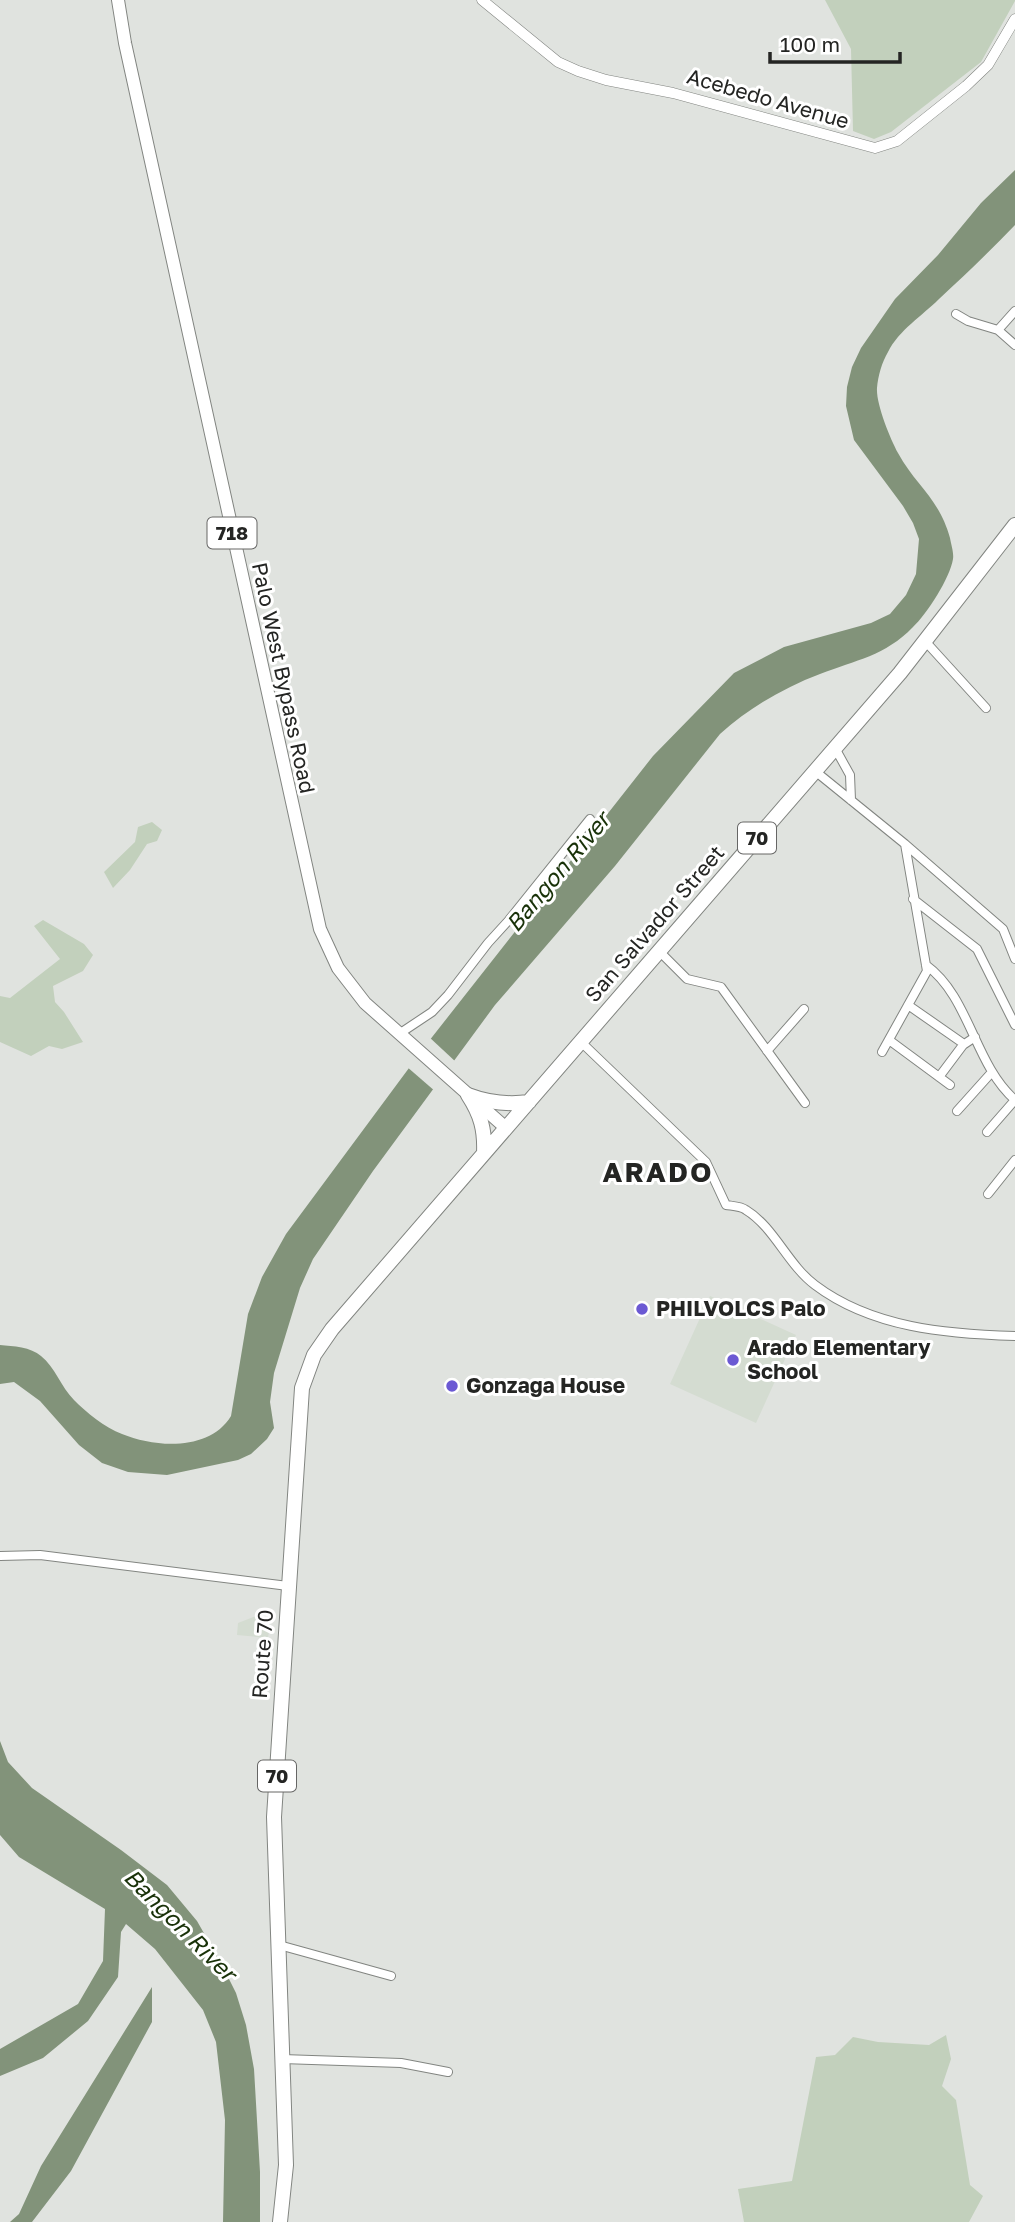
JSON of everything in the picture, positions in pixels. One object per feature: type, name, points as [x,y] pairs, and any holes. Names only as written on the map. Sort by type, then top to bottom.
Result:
[{"type":"highway","name":"San Salvador Street","points":[[484,1153],[835,748],[925,641],[1015,525]]},
{"type":"highway","points":[[462,1091],[486,1102],[529,1102]]},
{"type":"highway","points":[[462,1091],[479,1112],[484,1126],[484,1153]]},
{"type":"highway","name":"Route 70","points":[[280,2222],[286,2165],[274,1817],[302,1388],[314,1355],[332,1329],[484,1153]]},
{"type":"main road","name":"Palo West Bypass Road","points":[[118,0],[320,929],[338,968],[365,1003],[506,1128]]},
{"type":"street","name":"Acebedo Avenue","points":[[482,0],[558,62],[579,71],[606,80],[673,93],[875,148],[897,141],[966,86],[988,65],[1015,19]]},
{"type":"street","points":[[998,330],[1015,311]]},
{"type":"street","points":[[956,314],[968,321],[998,330],[1015,345]]},
{"type":"street","points":[[925,641],[986,708]]},
{"type":"street","points":[[835,748],[850,775],[851,800]]},
{"type":"street","points":[[815,771],[1003,929],[1015,959]]},
{"type":"street","points":[[402,1036],[448,995],[461,975],[590,819]]},
{"type":"street","points":[[882,1052],[927,971],[905,844]]},
{"type":"street","points":[[914,899],[977,949],[1015,1025]]},
{"type":"street","points":[[659,951],[687,979],[721,987],[805,1103]]},
{"type":"street","points":[[926,965],[942,977],[992,1072],[1004,1090],[1015,1100],[986,1132]]},
{"type":"street","points":[[908,1005],[964,1044]]},
{"type":"street","points":[[767,1051],[804,1009]]},
{"type":"street","points":[[939,1077],[964,1044],[975,1037]]},
{"type":"street","points":[[889,1040],[950,1085]]},
{"type":"street","points":[[581,1042],[706,1163],[726,1205],[745,1208],[782,1248],[797,1269],[816,1286],[850,1305],[887,1320],[930,1331],[1015,1336]]},
{"type":"street","points":[[957,1111],[992,1072]]},
{"type":"street","points":[[988,1194],[1015,1160]]},
{"type":"street","points":[[0,1556],[40,1555],[288,1586]]},
{"type":"street","points":[[279,1945],[391,1976]]},
{"type":"street","points":[[282,2059],[401,2063],[448,2072]]},
{"type":"shaded area","points":[[825,0],[1015,1],[981,62],[891,132],[874,139],[853,131],[851,49]]},
{"type":"shaded area","points":[[152,822],[162,830],[157,841],[147,844],[130,870],[113,888],[104,872],[135,842],[138,827]]},
{"type":"shaded area","points":[[43,920],[84,944],[93,955],[83,971],[53,986],[55,1002],[83,1042],[62,1049],[49,1046],[31,1056],[0,1042],[0,996],[10,998],[60,959],[34,926]]},
{"type":"shaded area","name":"Arado Elementary School","points":[[710,1296],[796,1335],[756,1423],[670,1384]]},
{"type":"shaded area","points":[[272,1610],[268,1638],[237,1635],[238,1623]]},
{"type":"shaded area","points":[[946,2035],[951,2059],[942,2086],[956,2100],[970,2185],[983,2196],[969,2222],[744,2222],[738,2189],[792,2181],[816,2057],[835,2055],[853,2037],[878,2042],[929,2045]]},
{"type":"water","points":[[1015,170],[1015,225],[898,337],[886,356],[878,379],[879,403],[891,439],[905,464],[940,512],[950,538],[953,557],[951,567],[931,605],[919,621],[892,645],[780,692],[720,734],[615,866],[495,1005],[373,1171],[313,1259],[300,1288],[274,1373],[270,1402],[274,1428],[267,1439],[251,1454],[238,1460],[167,1475],[128,1472],[102,1463],[79,1445],[40,1401],[14,1382],[0,1384],[0,1345],[37,1353],[79,1405],[103,1424],[122,1434],[150,1442],[181,1443],[210,1436],[222,1427],[231,1416],[248,1314],[262,1277],[286,1234],[429,1041],[653,756],[734,673],[784,647],[871,623],[890,614],[906,595],[916,574],[919,539],[903,506],[854,440],[846,406],[852,367],[861,348],[895,299],[938,255],[981,203]]},
{"type":"water","name":"Bangon River","points":[[0,1741],[8,1762],[32,1788],[167,1885],[197,1921],[221,1963],[236,1993],[246,2025],[254,2069],[260,2222],[223,2222],[225,2120],[216,2042],[203,2010],[155,1949],[126,1924],[121,1932],[118,1977],[88,2021],[43,2058],[0,2076],[0,2049],[78,2004],[103,1961],[105,1909],[19,1857],[0,1835]]},
{"type":"water","points":[[152,1987],[152,2022],[71,2171],[32,2222],[10,2222],[19,2214],[41,2166]]},
{"type":"pier","points":[[428,1036],[457,1063],[436,1092],[406,1066]]},
{"type":"place","name":"PHILVOLCS Palo","points":[[642,1309]]},
{"type":"place","name":"Arado Elementary School","points":[[733,1360]]},
{"type":"place","name":"Gonzaga House","points":[[452,1386]]},
{"type":"district","name":"ARADO","points":[[658,1172]]}]
